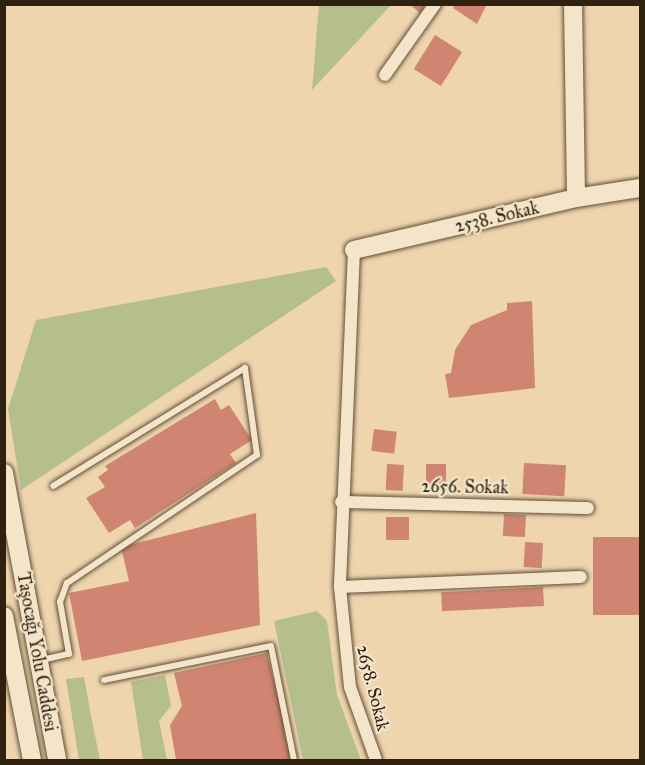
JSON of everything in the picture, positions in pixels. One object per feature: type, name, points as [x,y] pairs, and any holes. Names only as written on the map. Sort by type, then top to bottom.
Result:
[{"type":"street","points":[[386,75],[435,4]]},
{"type":"street","points":[[573,4],[576,198]]},
{"type":"street","name":"2538. Sokak","points":[[354,250],[576,198],[640,188]]},
{"type":"street","name":"2658. Sokak","points":[[354,250],[341,502],[340,587],[350,687],[376,760]]},
{"type":"street","name":"Taşocağı Yolu Caddesi","points":[[4,472],[57,760]]},
{"type":"street","name":"2656. Sokak","points":[[341,502],[588,508]]},
{"type":"street","points":[[340,587],[580,577]]},
{"type":"street","name":"Taşocağı Yolu Caddesi","points":[[4,615],[32,760]]},
{"type":"lane","points":[[39,661],[69,654],[60,602],[67,583],[257,455],[245,368],[53,486]]},
{"type":"lane","points":[[104,680],[271,646],[294,760]]},
{"type":"green space","points":[[319,5],[391,5],[312,90]]},
{"type":"green space","points":[[326,267],[336,281],[21,490],[8,409],[36,320]]},
{"type":"green space","points":[[317,611],[327,621],[337,695],[361,760],[303,760],[274,621]]},
{"type":"green space","points":[[165,675],[171,706],[159,721],[167,760],[143,760],[131,682]]},
{"type":"green space","points":[[84,677],[100,760],[79,760],[66,679]]},
{"type":"building","points":[[409,4],[426,4],[420,13]]},
{"type":"building","points":[[456,4],[487,4],[477,24],[453,8]]},
{"type":"building","points":[[435,35],[462,52],[441,86],[414,69]]},
{"type":"building","points":[[532,301],[535,388],[449,398],[445,374],[451,373],[455,350],[471,325],[507,310],[507,303]]},
{"type":"building","points":[[215,399],[221,410],[229,405],[252,440],[230,454],[236,463],[135,528],[130,520],[109,533],[86,498],[105,487],[98,477],[108,470],[105,466]]},
{"type":"building","points":[[374,429],[397,432],[394,454],[371,451]]},
{"type":"building","points":[[524,463],[566,465],[564,496],[522,494]]},
{"type":"building","points":[[387,464],[404,465],[403,491],[386,490]]},
{"type":"building","points":[[426,464],[446,464],[446,491],[426,491]]},
{"type":"building","points":[[256,513],[260,625],[82,661],[69,593],[129,581],[121,547]]},
{"type":"building","points":[[504,514],[526,515],[525,537],[503,536]]},
{"type":"building","points":[[386,517],[409,517],[409,540],[386,540]]},
{"type":"building","points":[[593,537],[640,537],[640,615],[593,615]]},
{"type":"building","points":[[525,542],[543,543],[542,568],[524,567]]},
{"type":"building","points":[[543,587],[544,606],[442,611],[441,592]]},
{"type":"building","points":[[267,653],[293,760],[176,760],[170,725],[182,706],[174,673]]}]
